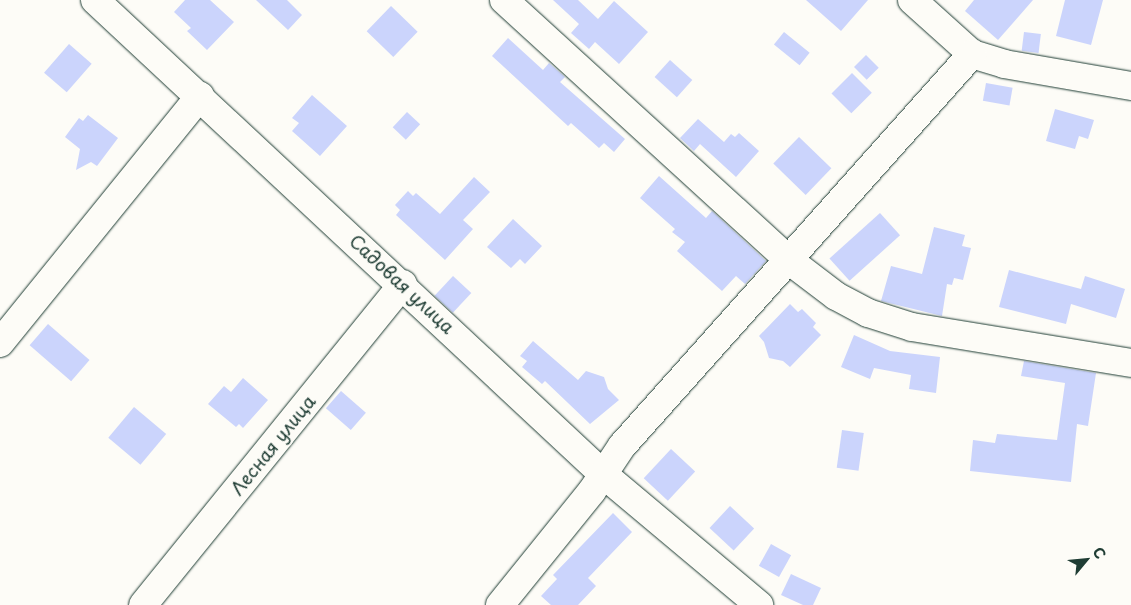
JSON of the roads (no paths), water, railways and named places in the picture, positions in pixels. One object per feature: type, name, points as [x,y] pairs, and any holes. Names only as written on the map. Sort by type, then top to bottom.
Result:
[{"type":"street","points":[[504,0],[790,261],[836,296],[868,313],[912,327],[1131,363]]},
{"type":"street","points":[[912,0],[972,54],[1004,64],[1131,86]]},
{"type":"street","name":"Садовая улица","points":[[98,1],[403,284],[603,474],[759,605]]},
{"type":"street","points":[[500,605],[603,474],[622,446],[790,261],[972,54]]},
{"type":"street","points":[[0,343],[200,96]]},
{"type":"street","name":"Лесная улица","points":[[143,605],[403,284]]}]
